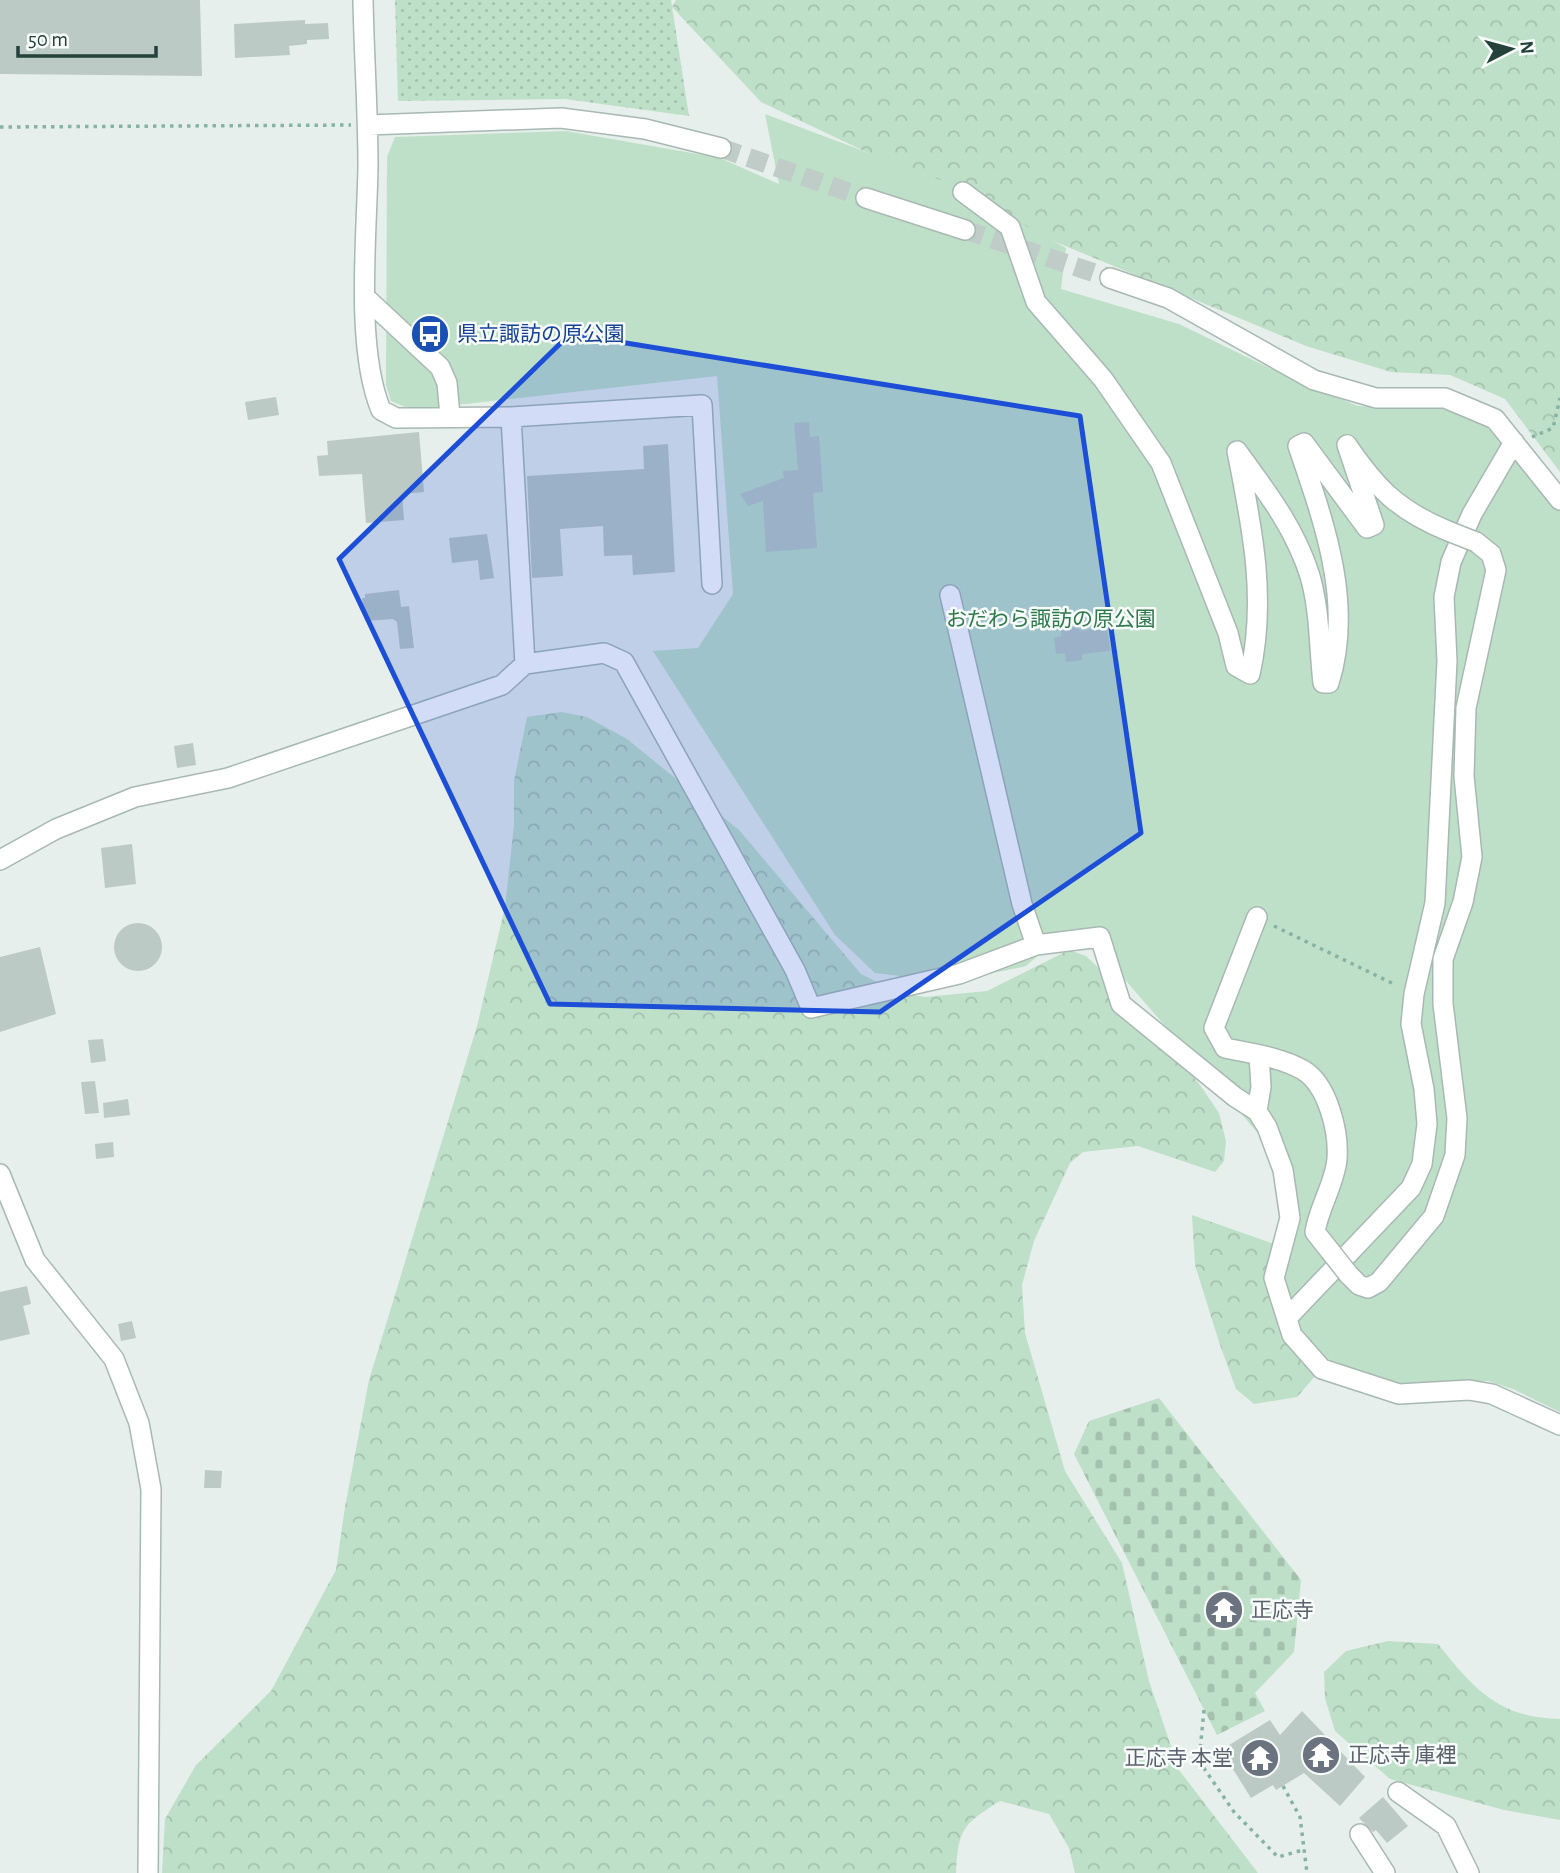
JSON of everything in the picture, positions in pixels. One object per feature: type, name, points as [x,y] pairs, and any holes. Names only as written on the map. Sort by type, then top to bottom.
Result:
[{"type":"street","points":[[363,0],[368,125],[366,298],[373,391],[381,410],[396,418],[511,417],[702,405],[712,584]]},
{"type":"street","points":[[368,125],[561,118],[645,128],[721,148]]},
{"type":"street","points":[[963,192],[1010,227],[1036,302],[1103,380],[1161,463],[1228,633],[1236,666],[1241,670],[1250,674],[1258,637],[1259,588],[1254,536],[1237,451],[1273,499],[1296,538],[1311,578],[1323,683],[1329,683],[1339,637],[1335,573],[1298,446],[1304,443],[1367,528],[1374,525],[1348,445],[1371,481],[1397,505],[1476,542],[1491,554],[1496,570],[1466,708],[1464,776],[1472,856],[1463,902],[1443,959],[1443,1004],[1457,1118],[1455,1155],[1434,1216],[1379,1282],[1368,1288],[1359,1285],[1349,1275],[1315,1232],[1337,1161],[1336,1129],[1325,1097],[1305,1071],[1259,1055],[1224,1048],[1214,1028],[1257,917]]},
{"type":"street","points":[[866,198],[965,230]]},
{"type":"street","points":[[1110,278],[1168,298],[1314,380],[1376,398],[1446,398],[1495,419],[1560,500]]},
{"type":"street","points":[[366,298],[440,367],[447,383],[450,416]]},
{"type":"street","points":[[511,417],[525,664]]},
{"type":"street","points":[[1287,1318],[1411,1188],[1422,1164],[1427,1124],[1424,1089],[1411,1024],[1414,994],[1436,903],[1447,661],[1444,597],[1451,562],[1472,514],[1514,442]]},
{"type":"street","points":[[950,596],[1022,904],[1036,945]]},
{"type":"street","points":[[0,860],[57,830],[135,797],[228,778],[476,694],[502,685],[525,664],[604,653],[624,662],[795,970],[811,1008],[958,974],[1036,945],[1100,937],[1121,1004],[1235,1097],[1257,1111],[1267,1126],[1283,1170],[1290,1218],[1274,1278],[1292,1335],[1322,1369],[1399,1394],[1469,1390],[1492,1394],[1560,1425]]},
{"type":"street","points":[[1257,1111],[1261,1087],[1259,1055]]},
{"type":"street","points":[[0,1174],[35,1260],[114,1359],[139,1423],[152,1489],[148,1873]]},
{"type":"street","points":[[1398,1792],[1446,1826],[1469,1873]]},
{"type":"street","points":[[1360,1834],[1385,1873]]},
{"type":"path","points":[[0,127],[368,125]]},
{"type":"path","points":[[1514,442],[1553,428],[1560,398]]},
{"type":"path","points":[[1257,917],[1414,994]]},
{"type":"path","points":[[1204,1710],[1199,1761],[1234,1812],[1278,1857],[1303,1850]]},
{"type":"path","points":[[1283,1786],[1300,1817],[1307,1873]]},
{"type":"highlighted area","points":[[570,334],[1080,416],[1141,833],[880,1012],[550,1004],[339,559]]},
{"type":"green space","points":[[395,0],[671,0],[689,116],[565,99],[398,101]]},
{"type":"green space","points":[[676,0],[1560,0],[1560,472],[1505,399],[1450,375],[1391,372],[1306,346],[1051,240],[761,102],[672,7]]},
{"type":"green space","name":"おだわら諏訪の原公園","points":[[765,114],[946,182],[1066,248],[1061,289],[1179,324],[1290,378],[1358,406],[1446,409],[1486,425],[1560,493],[1560,1412],[1513,1389],[1488,1381],[1396,1386],[1301,1353],[1283,1289],[1295,1240],[1297,1213],[1270,1147],[1087,936],[1051,944],[1026,966],[952,982],[875,973],[835,935],[653,651],[698,648],[733,594],[717,376],[412,410],[391,401],[386,385],[387,157],[395,137],[566,131],[720,158],[779,184]]},
{"type":"green space","points":[[561,712],[587,717],[627,739],[739,830],[861,974],[897,992],[925,997],[987,991],[1069,950],[1086,956],[1111,980],[1200,1085],[1219,1113],[1226,1141],[1224,1161],[1215,1172],[1138,1146],[1083,1152],[1070,1163],[1034,1241],[1022,1285],[1025,1333],[1065,1471],[1122,1563],[1149,1681],[1179,1770],[1258,1873],[1075,1873],[1069,1848],[1049,1814],[1000,1801],[970,1822],[965,1829],[959,1846],[956,1873],[162,1873],[165,1819],[196,1765],[271,1691],[336,1570],[369,1380],[477,1026],[505,907],[514,825],[514,781],[527,717]]},
{"type":"green space","points":[[1192,1215],[1305,1255],[1324,1366],[1297,1397],[1254,1404],[1236,1389],[1195,1265]]},
{"type":"green space","points":[[1159,1398],[1301,1580],[1294,1652],[1255,1693],[1265,1711],[1217,1735],[1074,1454],[1089,1421]]},
{"type":"green space","points":[[1388,1641],[1438,1644],[1476,1687],[1504,1707],[1520,1713],[1560,1719],[1560,1820],[1504,1810],[1390,1779],[1335,1731],[1325,1698],[1324,1672],[1346,1651]]},
{"type":"building","points":[[0,0],[200,0],[202,76],[0,74]]},
{"type":"building","points":[[305,20],[305,24],[328,23],[329,39],[307,40],[307,44],[289,46],[290,55],[235,58],[234,24]]},
{"type":"building","points":[[276,397],[279,415],[248,420],[245,402]]},
{"type":"building","points":[[809,422],[810,437],[819,436],[823,492],[813,493],[817,548],[766,552],[763,501],[748,506],[740,494],[784,478],[783,471],[798,470],[794,423]]},
{"type":"building","points":[[419,432],[424,492],[402,494],[404,520],[366,523],[362,474],[319,476],[317,456],[328,455],[327,441]]},
{"type":"building","points":[[668,444],[675,572],[633,575],[632,555],[604,556],[603,526],[560,529],[563,576],[532,578],[527,476],[644,469],[643,446]]},
{"type":"building","points":[[487,534],[494,578],[480,580],[478,560],[452,563],[449,538]]},
{"type":"building","points":[[399,590],[401,607],[409,606],[414,648],[400,649],[397,622],[393,619],[365,621],[362,598],[365,598],[365,594]]},
{"type":"building","points":[[1079,627],[1079,631],[1107,627],[1110,651],[1082,654],[1082,660],[1066,662],[1065,653],[1056,654],[1054,638],[1061,636],[1061,629]]},
{"type":"building","points":[[193,743],[196,765],[177,768],[174,746]]},
{"type":"building","points":[[132,844],[136,884],[105,888],[101,848]]},
{"type":"building","points":[[138,923],[155,930],[162,947],[155,964],[138,971],[121,964],[114,947],[121,930]]},
{"type":"building","points":[[40,947],[56,1014],[0,1032],[0,957]]},
{"type":"building","points":[[103,1039],[106,1061],[91,1063],[88,1040]]},
{"type":"building","points":[[95,1081],[99,1113],[85,1114],[81,1082]]},
{"type":"building","points":[[128,1099],[130,1115],[104,1118],[103,1103]]},
{"type":"building","points":[[113,1142],[114,1157],[96,1159],[95,1144]]},
{"type":"building","points":[[27,1286],[31,1304],[23,1306],[30,1334],[0,1341],[0,1292]]},
{"type":"building","points":[[132,1321],[136,1338],[121,1341],[118,1324]]},
{"type":"building","points":[[205,1470],[222,1471],[221,1488],[204,1488]]},
{"type":"building","points":[[1302,1711],[1365,1777],[1340,1806],[1304,1773],[1276,1790],[1273,1785],[1251,1798],[1221,1750],[1270,1720],[1280,1735]]},
{"type":"building","points":[[1383,1797],[1408,1826],[1387,1843],[1376,1830],[1373,1832],[1359,1818]]},
{"type":"tunnel","points":[[721,148],[866,198]]},
{"type":"tunnel","points":[[965,230],[1110,278]]},
{"type":"place","name":"県立諏訪の原公園","points":[[430,334]]},
{"type":"place","name":"正応寺","points":[[1224,1610]]},
{"type":"place","name":"正応寺 庫裡","points":[[1321,1755]]},
{"type":"place","name":"正応寺 本堂","points":[[1260,1758]]}]
